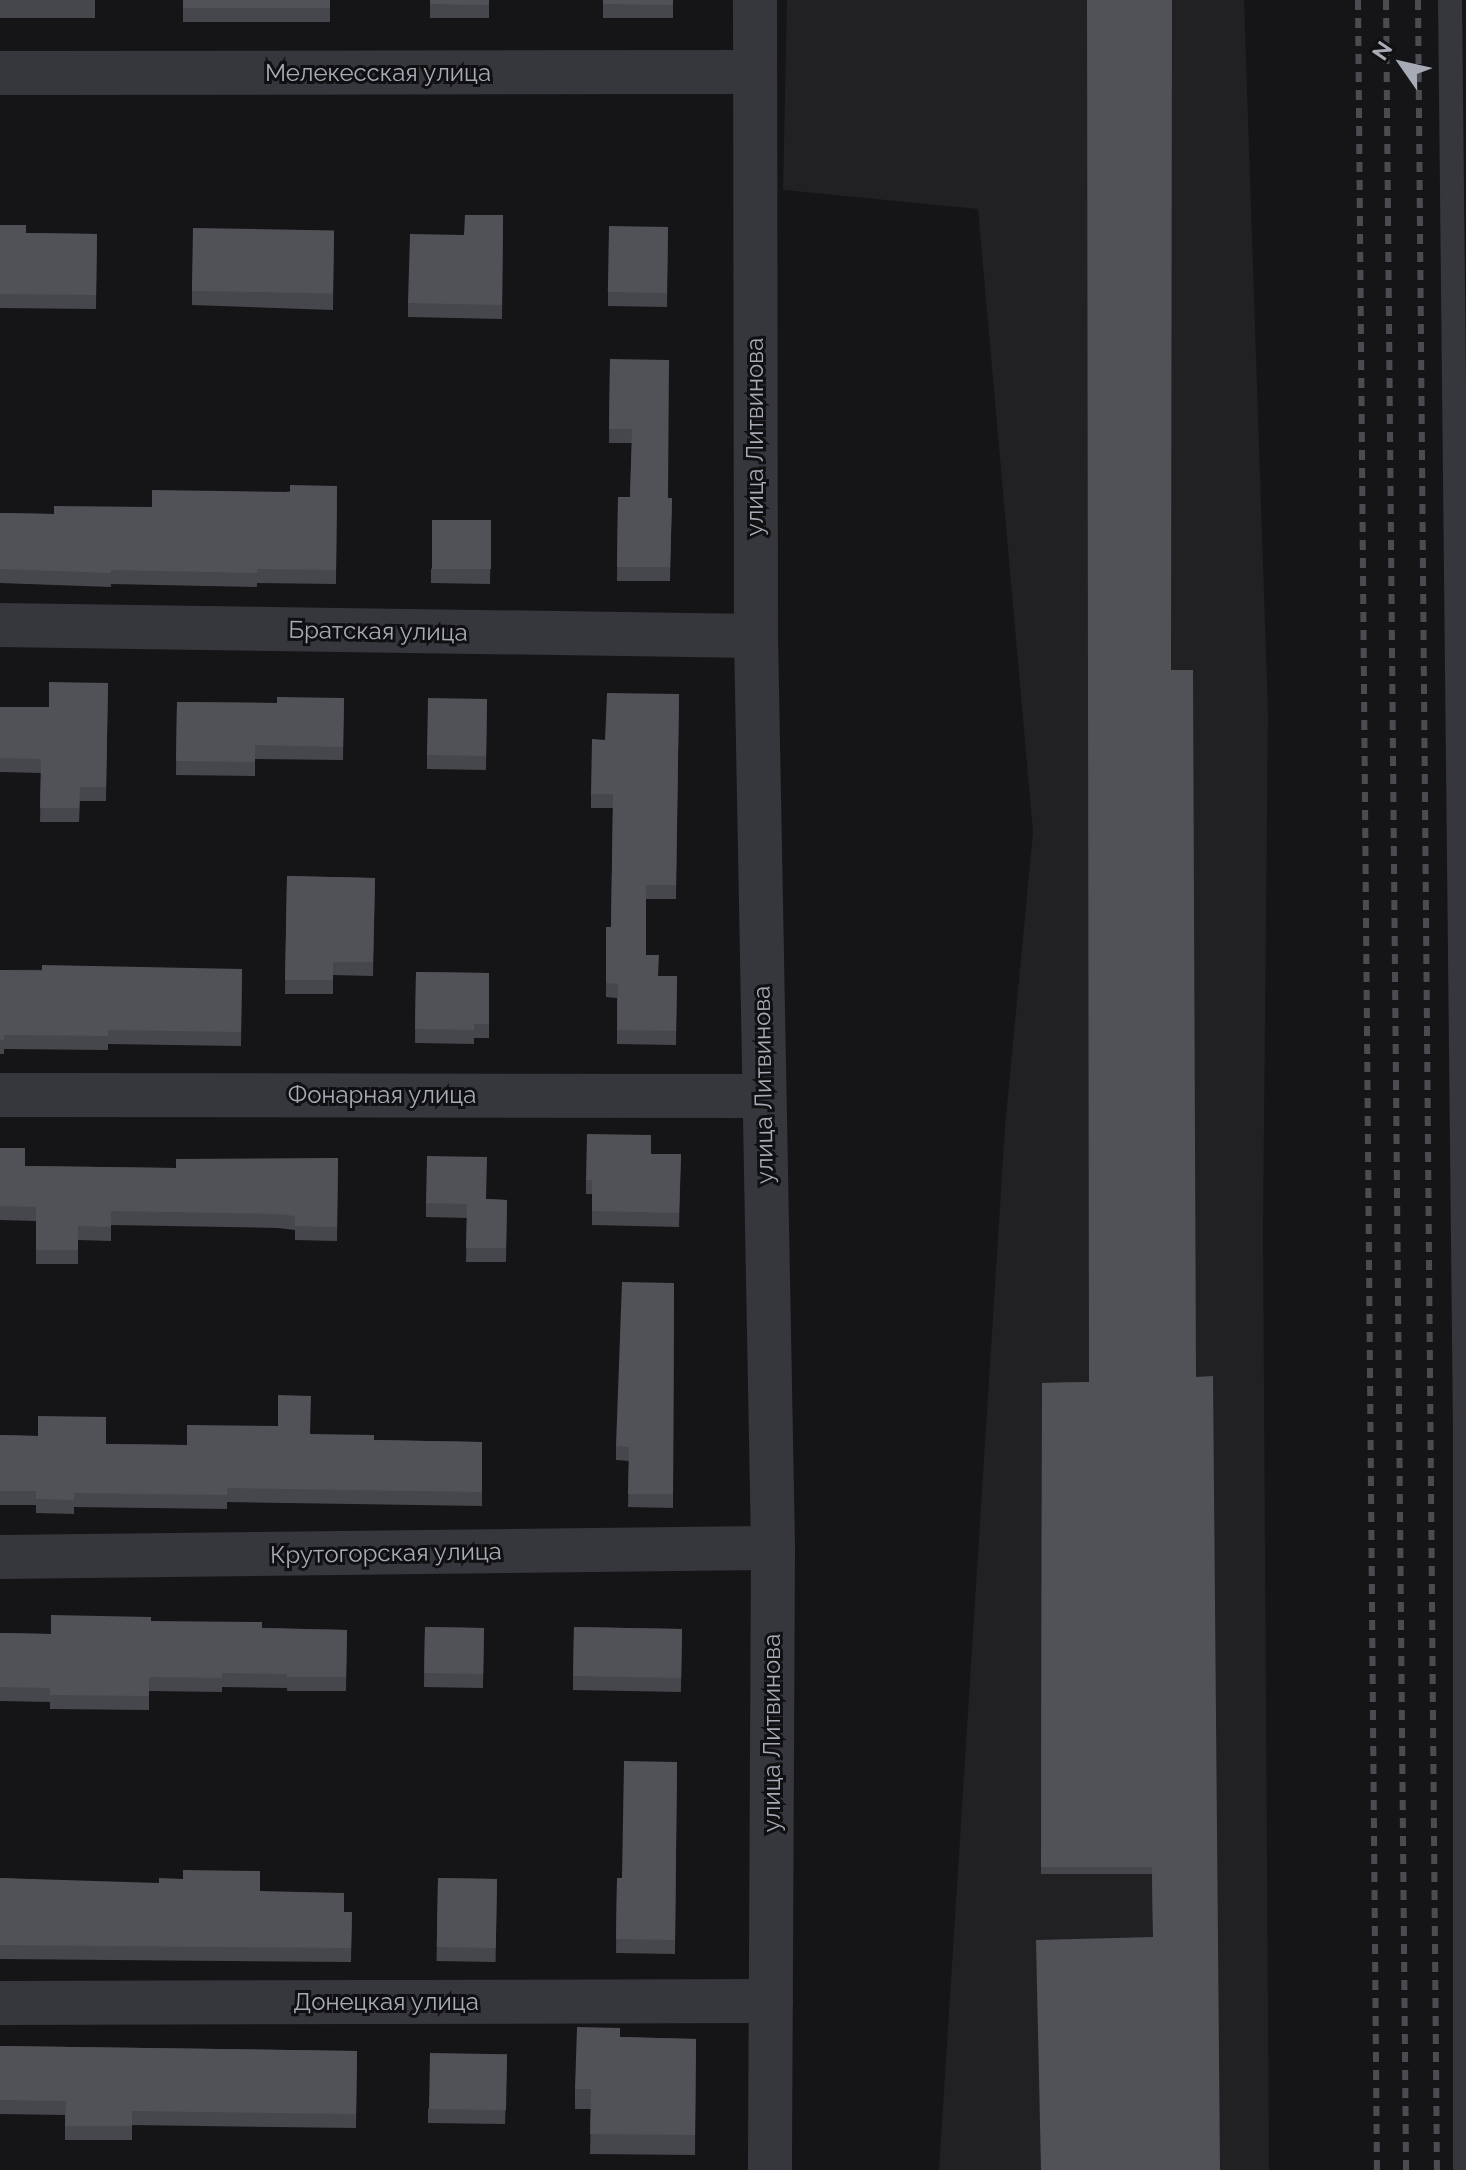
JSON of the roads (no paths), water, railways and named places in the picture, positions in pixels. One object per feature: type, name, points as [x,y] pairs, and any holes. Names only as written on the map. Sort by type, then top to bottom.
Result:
[{"type":"street","name":"улица Литвинова","points":[[755,0],[756,636],[773,1548],[770,2170]]},
{"type":"street","name":"Мелекесская улица","points":[[0,73],[755,72]]},
{"type":"street","name":"Братская улица","points":[[0,625],[756,636]]},
{"type":"street","name":"Фонарная улица","points":[[0,1095],[763,1096]]},
{"type":"street","name":"Крутогорская улица","points":[[0,1557],[773,1548]]},
{"type":"street","name":"Донецкая улица","points":[[0,2003],[771,2001]]},
{"type":"lane","points":[[1450,0],[1465,1409],[1465,2170]]},
{"type":"railway","points":[[1358,0],[1377,2170]]},
{"type":"railway","points":[[1386,0],[1406,2170]]},
{"type":"railway","points":[[1418,0],[1437,2170]]}]
